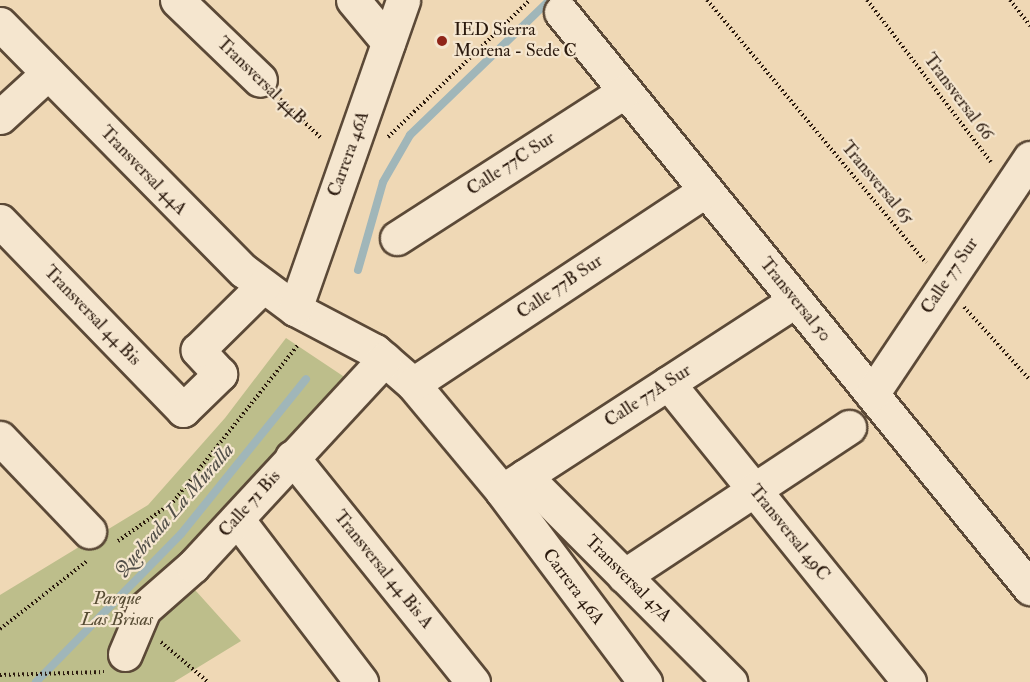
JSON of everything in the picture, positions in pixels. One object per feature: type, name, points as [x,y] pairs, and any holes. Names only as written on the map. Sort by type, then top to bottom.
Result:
[{"type":"street","name":"Transversal 44B","points":[[177,0],[260,80]]},
{"type":"street","points":[[353,0],[388,42]]},
{"type":"street","name":"Carrera 46A","points":[[305,315],[346,163],[404,0]]},
{"type":"street","name":"Transversal 50","points":[[561,12],[1030,588]]},
{"type":"street","name":"Transversal 44A","points":[[0,24],[212,242],[263,286],[305,315]]},
{"type":"street","points":[[0,117],[48,73]]},
{"type":"street","name":"Calle 77C Sur","points":[[396,238],[625,91]]},
{"type":"street","name":"Calle 77 Sur","points":[[872,394],[1030,158]]},
{"type":"street","name":"Calle 77B Sur","points":[[413,384],[706,190]]},
{"type":"street","name":"Transversal 44 Bis","points":[[0,221],[183,410],[220,374],[198,350],[263,286]]},
{"type":"street","name":"Calle 77A Sur","points":[[513,484],[795,301]]},
{"type":"street","name":"Transversal 47A","points":[[305,315],[386,359],[513,484],[624,576],[730,682]]},
{"type":"street","name":"Calle 71 Bis","points":[[128,641],[144,609],[237,519],[292,457],[386,359]]},
{"type":"street","name":"Transversal 49C","points":[[668,383],[909,682]]},
{"type":"street","points":[[624,576],[849,427]]},
{"type":"street","points":[[0,438],[99,543]]},
{"type":"street","name":"Transversal 44 Bis A","points":[[292,457],[473,682]]},
{"type":"street","name":"Carrera 46A","points":[[513,484],[645,682]]},
{"type":"street","points":[[237,519],[361,682]]},
{"type":"path","points":[[379,146],[530,0]]},
{"type":"path","name":"Transversal 65","points":[[707,0],[944,285],[1030,380]]},
{"type":"path","name":"Transversal 66","points":[[867,0],[1010,187]]},
{"type":"path","points":[[1010,0],[1030,27]]},
{"type":"path","name":"Transversal 44B","points":[[260,80],[346,163]]},
{"type":"path","points":[[0,629],[99,543],[173,502],[305,315]]},
{"type":"path","points":[[128,641],[176,651],[208,682]]},
{"type":"path","points":[[0,675],[82,673]]},
{"type":"green space","name":"Parque Las Brisas","points":[[286,338],[349,380],[178,571],[241,641],[174,682],[0,682],[0,595],[148,505],[225,418]]},
{"type":"waterway","name":"Quebrada La Muralla","points":[[358,270],[383,182],[410,135],[550,0]]},
{"type":"waterway","name":"Quebrada La Muralla","points":[[36,682],[181,534],[306,379]]},
{"type":"place","name":"IED Sierra Morena - Sede C","points":[[442,41]]}]
